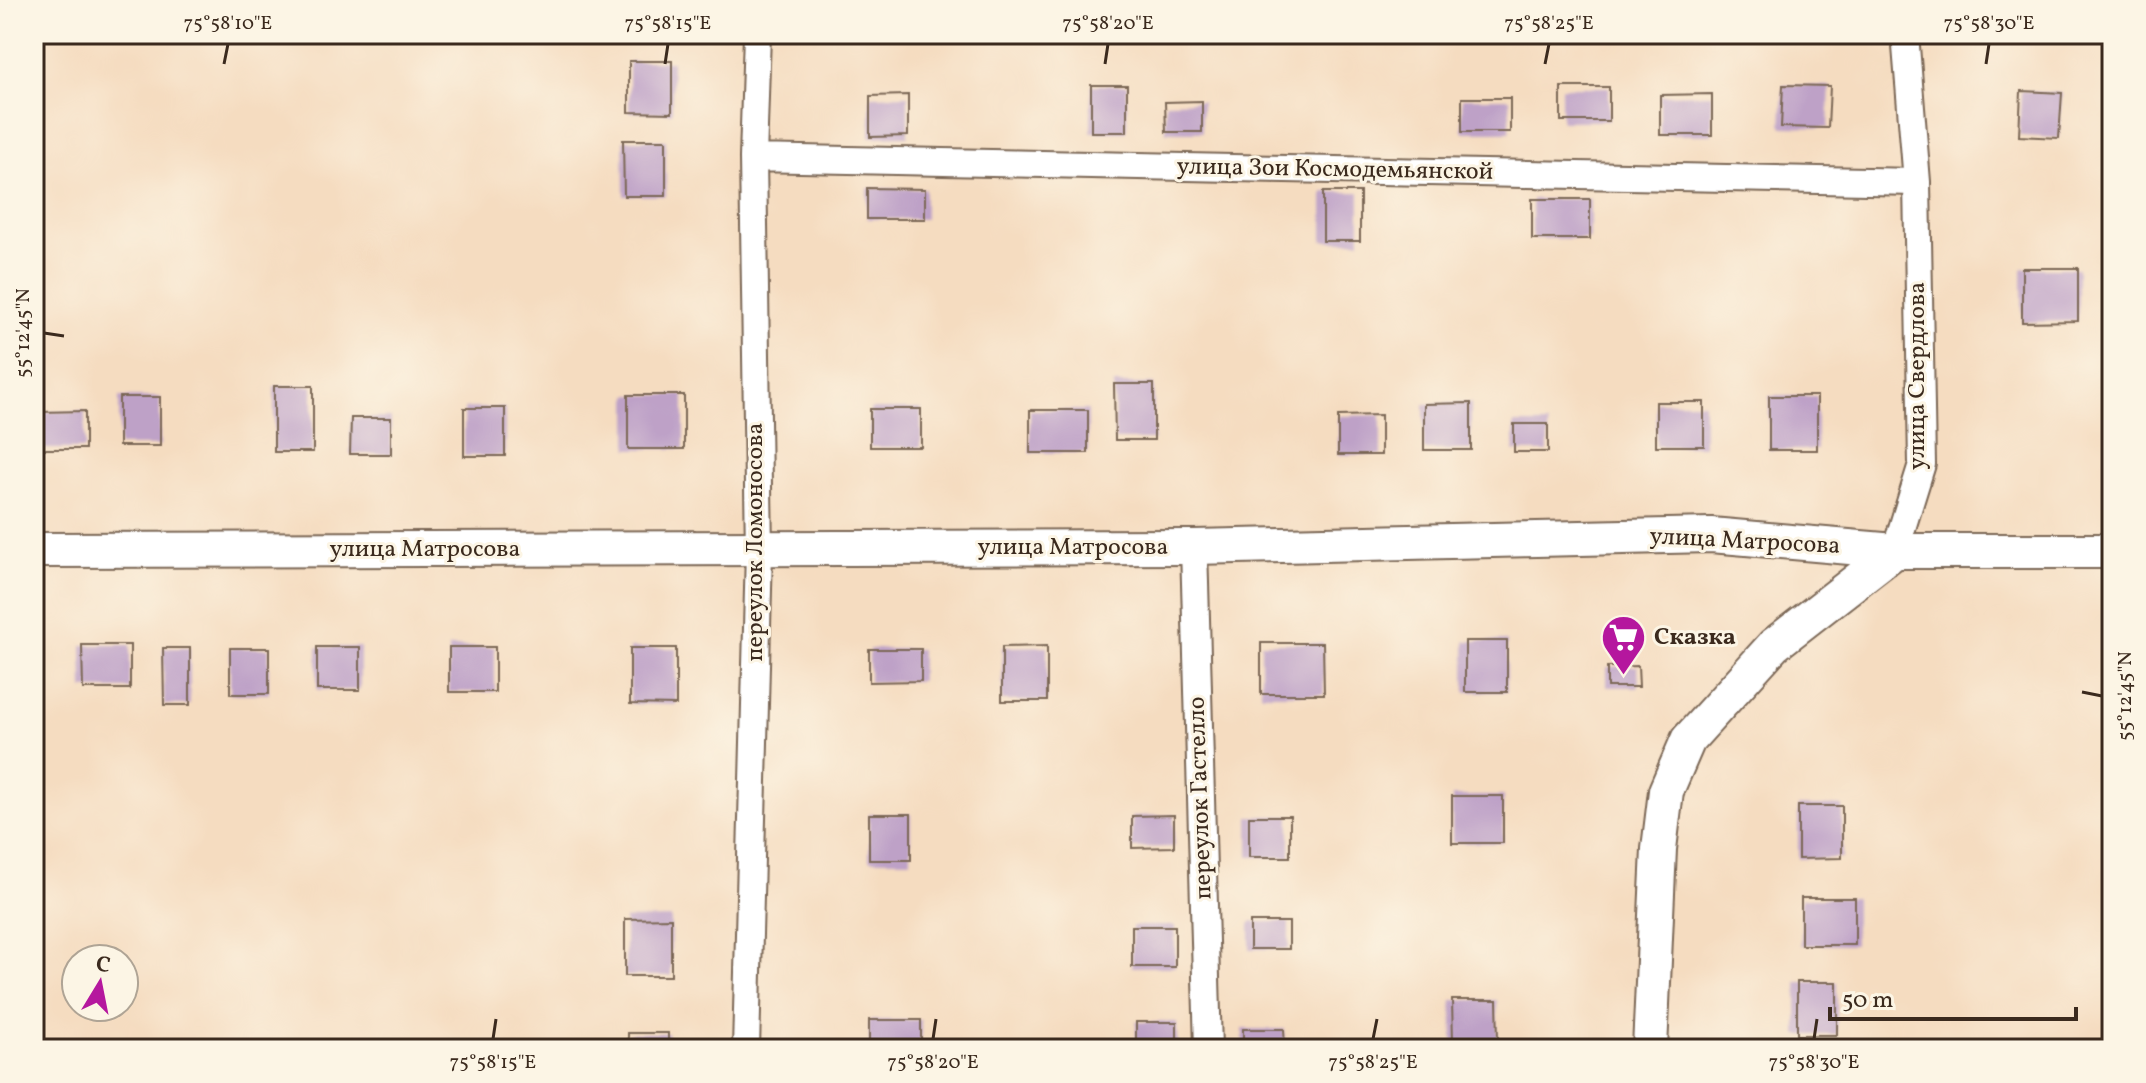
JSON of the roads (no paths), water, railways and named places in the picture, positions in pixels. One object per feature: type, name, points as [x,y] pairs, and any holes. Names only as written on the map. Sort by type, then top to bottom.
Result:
[{"type":"street","name":"переулок Ломоносова","points":[[746,1049],[759,551],[753,158],[757,34]]},
{"type":"street","name":"улица Свердлова","points":[[1895,551],[1922,464],[1917,182],[1905,34]]},
{"type":"street","name":"улица Зои Космодемьянской","points":[[753,158],[1917,182]]},
{"type":"street","name":"улица Матросова","points":[[34,550],[759,551],[1194,547],[1711,535],[1895,551],[2112,551]]},
{"type":"street","name":"переулок Гастелло","points":[[1194,547],[1208,1049]]},
{"type":"street","points":[[1650,1049],[1666,791],[1688,740],[1774,645],[1895,551]]},
{"type":"place","name":"Сказка","points":[[1623,677]]}]
